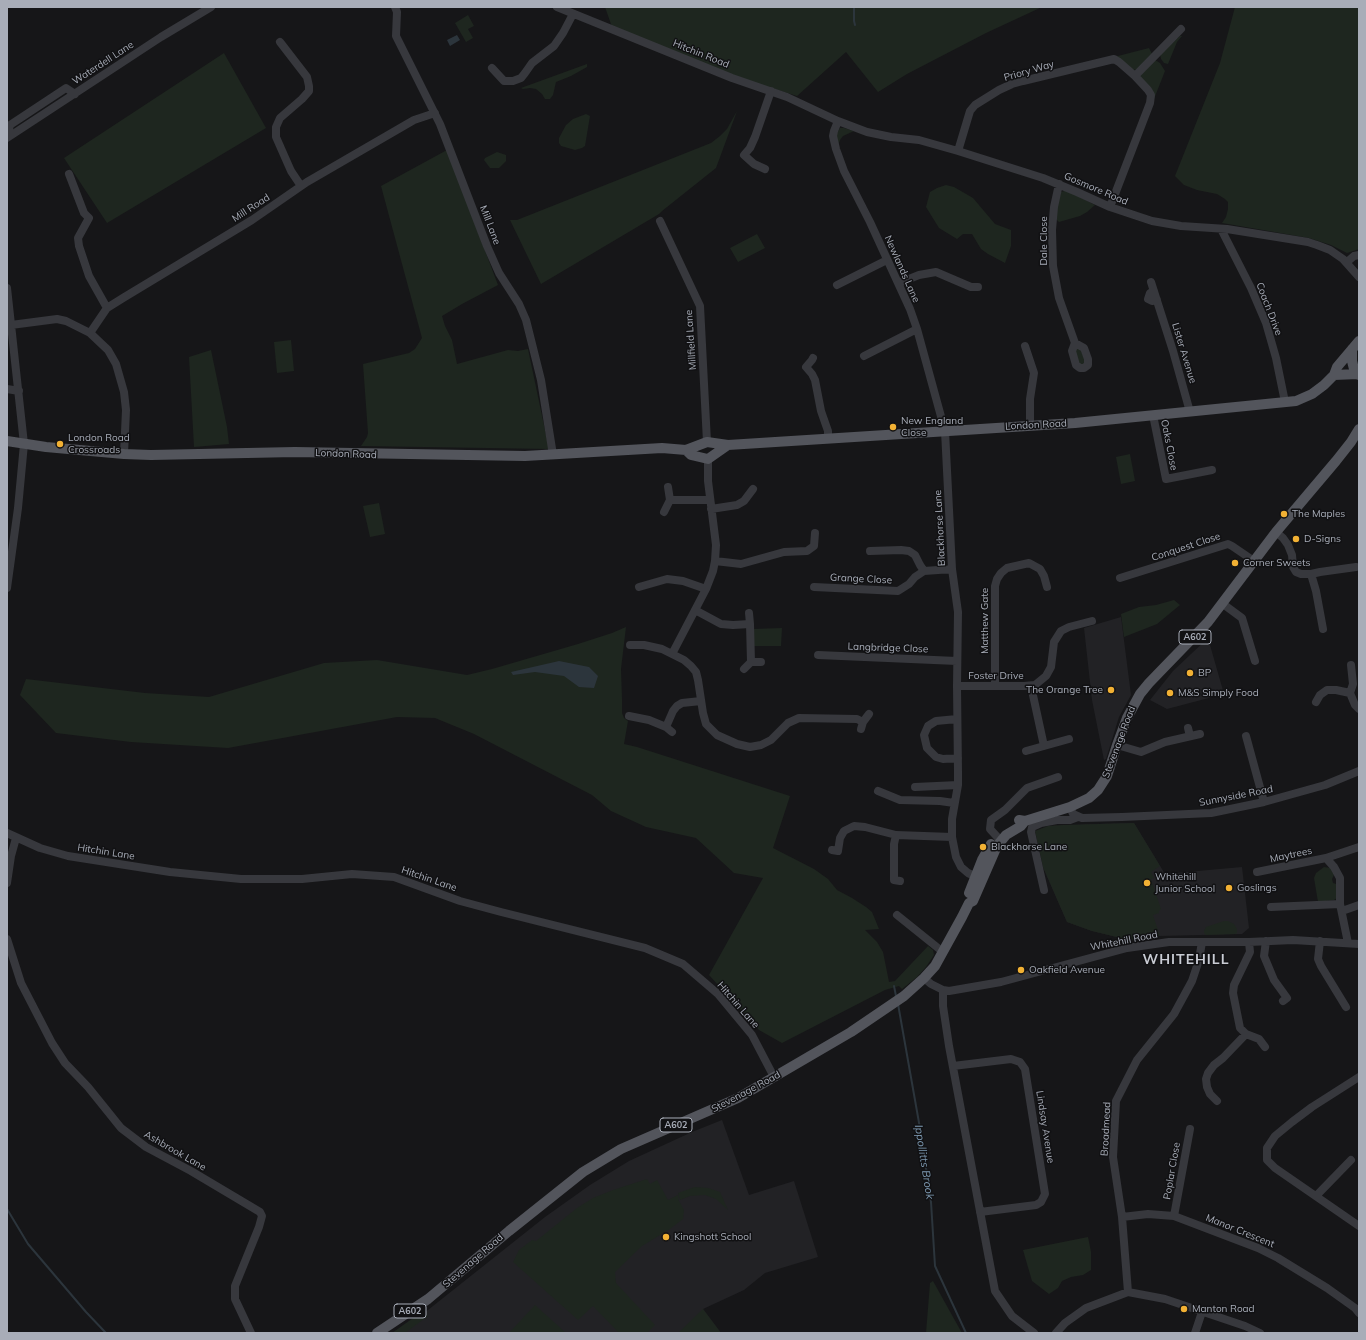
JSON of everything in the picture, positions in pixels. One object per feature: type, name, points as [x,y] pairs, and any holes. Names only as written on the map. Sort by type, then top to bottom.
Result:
[{"type":"main road","name":"London Road","points":[[7,441],[124,454],[151,455],[295,452],[511,456],[553,455],[662,448],[686,450],[724,449],[728,445],[1075,423],[1285,402],[1302,399],[1312,394],[1334,375],[1337,367],[1356,345]]},
{"type":"main road","points":[[1334,375],[1358,374],[1352,361],[1356,345]]},
{"type":"main road","name":"Stevenage Road","points":[[377,1333],[428,1299],[509,1231],[583,1172],[620,1150],[738,1098],[851,1032],[904,996],[924,978],[935,966],[968,903],[967,898],[979,878],[986,852],[1013,823],[1019,820],[1025,821],[1070,807],[1089,798],[1102,786],[1107,776],[1116,745],[1127,718],[1134,704],[1149,683],[1196,635],[1223,604],[1276,532],[1340,457],[1359,429]]},
{"type":"street","name":"Waterdell Lane","points":[[7,137],[10,125],[66,88],[75,94],[161,37],[212,7]]},
{"type":"street","name":"Mill Lane","points":[[395,7],[397,12],[396,36],[440,124],[487,246],[499,273],[519,304],[526,320],[541,380],[553,455]]},
{"type":"street","name":"Hitchin Road","points":[[557,7],[732,78],[787,97],[838,121]]},
{"type":"street","points":[[492,68],[504,81],[513,81],[521,78],[532,63],[554,46],[573,14]]},
{"type":"street","points":[[1134,76],[1181,29]]},
{"type":"street","points":[[280,42],[307,78],[309,86],[309,91],[280,118],[276,127],[276,137],[291,171],[301,186]]},
{"type":"street","name":"Priory Way","points":[[958,151],[972,108],[999,90],[1012,84],[1111,59],[1119,62],[1134,76],[1150,92],[1151,98],[1110,207]]},
{"type":"street","points":[[764,169],[754,164],[744,155],[750,148],[755,137],[771,91]]},
{"type":"street","name":"Mill Road","points":[[90,333],[107,308],[252,220],[301,186],[414,120],[435,113]]},
{"type":"street","name":"Gosmore Road","points":[[838,121],[867,132],[891,137],[919,140],[958,151],[1059,184],[1110,207],[1152,221],[1181,226],[1221,229],[1308,242],[1330,250],[1347,262],[1359,277]]},
{"type":"street","name":"Newlands Lane","points":[[838,121],[833,136],[836,149],[844,171],[899,283],[917,329],[945,431]]},
{"type":"street","points":[[69,174],[84,213],[89,218],[78,238],[79,246],[89,276],[107,308]]},
{"type":"street","name":"Dale Close","points":[[1059,184],[1054,207],[1052,230],[1053,266],[1059,298],[1075,343]]},
{"type":"street","name":"Millfield Lane","points":[[660,221],[700,306],[710,500],[716,545],[713,571],[706,589],[672,654]]},
{"type":"street","name":"Coach Drive","points":[[1221,229],[1251,288],[1266,324],[1279,369],[1285,402]]},
{"type":"street","points":[[1347,262],[1354,256],[1359,255]]},
{"type":"street","points":[[837,285],[887,260]]},
{"type":"street","points":[[899,283],[919,275],[936,272],[971,287],[978,287]]},
{"type":"street","name":"Lister Avenue","points":[[1151,282],[1182,381],[1190,412]]},
{"type":"street","points":[[7,288],[24,444],[18,508],[7,588]]},
{"type":"street","points":[[11,325],[57,319],[66,321],[90,333],[108,350],[116,364],[121,380],[126,410],[124,454]]},
{"type":"street","points":[[864,356],[917,329]]},
{"type":"street","points":[[1025,346],[1034,373],[1030,399],[1030,426]]},
{"type":"street","points":[[813,358],[806,367],[815,380],[821,411],[827,427],[828,438]]},
{"type":"street","points":[[7,389],[18,391]]},
{"type":"street","name":"Oaks Close","points":[[1153,416],[1166,479],[1212,470]]},
{"type":"street","name":"Blackhorse Lane","points":[[945,431],[952,570],[958,612],[958,785],[954,803],[952,837],[956,857],[961,867],[979,878]]},
{"type":"street","points":[[664,512],[670,500],[668,487]]},
{"type":"street","points":[[711,509],[737,505],[744,500],[753,489]]},
{"type":"street","points":[[670,500],[710,500]]},
{"type":"street","points":[[1276,532],[1288,545],[1292,555],[1293,567],[1296,572],[1301,574],[1311,574],[1356,567]]},
{"type":"street","points":[[715,561],[741,564],[784,552],[807,551],[814,546],[815,533]]},
{"type":"street","name":"Conquest Close","points":[[1120,578],[1228,544],[1254,561]]},
{"type":"street","points":[[870,551],[909,551],[915,555],[924,571],[952,570]]},
{"type":"street","name":"Matthew Gate","points":[[995,685],[995,586],[997,579],[1007,568],[1029,563],[1040,570],[1044,576],[1047,587]]},
{"type":"street","name":"Grange Close","points":[[814,587],[898,591],[904,588],[915,577],[924,571]]},
{"type":"street","points":[[1311,574],[1324,628]]},
{"type":"street","points":[[639,587],[667,579],[682,580],[706,589]]},
{"type":"street","points":[[1223,604],[1242,618],[1255,661]]},
{"type":"street","points":[[695,610],[721,624],[750,624]]},
{"type":"street","points":[[749,613],[751,662]]},
{"type":"street","name":"Foster Drive","points":[[957,686],[1032,686],[1042,680],[1049,671],[1053,663],[1054,642],[1061,631],[1064,628],[1092,621]]},
{"type":"street","points":[[630,645],[651,646],[672,654],[688,663],[694,669],[698,680],[704,720],[712,731],[723,739],[744,746],[756,746],[766,742],[788,723],[799,718],[853,718],[862,726],[869,714]]},
{"type":"street","name":"Langbridge Close","points":[[818,655],[957,661]]},
{"type":"street","points":[[744,669],[751,662],[761,662]]},
{"type":"street","points":[[1352,665],[1353,684],[1350,693],[1355,705],[1359,709]]},
{"type":"street","points":[[1032,686],[1044,746]]},
{"type":"street","points":[[1316,702],[1320,695],[1327,690],[1350,693]]},
{"type":"street","points":[[629,716],[649,720],[669,730],[673,711],[676,706],[682,703],[701,701]]},
{"type":"street","points":[[957,719],[936,721],[928,726],[924,735],[927,748],[936,757],[943,759],[958,758]]},
{"type":"street","points":[[1116,745],[1141,752],[1189,732],[1200,734]]},
{"type":"street","points":[[1246,736],[1264,802]]},
{"type":"street","points":[[1026,751],[1069,739]]},
{"type":"street","name":"Sunnyside Road","points":[[1044,890],[1031,832],[1032,827],[1042,823],[1057,820],[1070,820],[1078,817],[1122,818],[1211,813],[1264,802],[1325,785],[1359,771]]},
{"type":"street","points":[[999,838],[991,831],[989,826],[993,818],[1005,810],[1027,788],[1058,777]]},
{"type":"street","points":[[915,787],[958,785]]},
{"type":"street","points":[[878,791],[900,800],[940,801],[954,803]]},
{"type":"street","points":[[1070,807],[1073,814],[1078,817]]},
{"type":"street","points":[[838,851],[844,831],[850,827],[857,826],[896,835],[952,837]]},
{"type":"street","points":[[7,833],[16,838],[11,856],[7,883]]},
{"type":"street","points":[[894,881],[894,844],[896,835]]},
{"type":"street","name":"Hitchin Lane","points":[[16,838],[40,848],[68,856],[170,872],[241,878],[302,879],[352,874],[394,877],[474,905],[645,948],[683,964],[718,994],[752,1035],[774,1077]]},
{"type":"street","points":[[1326,858],[1359,847]]},
{"type":"street","name":"Maytrees","points":[[1257,872],[1326,858],[1334,867],[1340,878],[1341,907],[1348,943]]},
{"type":"street","points":[[1271,907],[1341,907],[1359,905]]},
{"type":"street","points":[[897,915],[943,952]]},
{"type":"street","name":"Ashbrook Lane","points":[[7,939],[21,983],[52,1043],[65,1063],[88,1087],[121,1128],[146,1147],[191,1171],[260,1212],[262,1216],[259,1227],[235,1286],[235,1299],[251,1333]]},
{"type":"street","name":"Whitehill Road","points":[[943,990],[949,991],[1001,982],[1134,947],[1169,942],[1249,942],[1293,940],[1359,944]]},
{"type":"street","points":[[1266,941],[1264,956],[1274,980],[1287,998]]},
{"type":"street","points":[[1320,941],[1318,960],[1346,1007]]},
{"type":"street","name":"Broadmead","points":[[1128,1292],[1122,1217],[1113,1157],[1116,1101],[1137,1060],[1174,1014],[1192,981],[1199,960],[1202,942]]},
{"type":"street","points":[[1249,942],[1250,952],[1234,985],[1233,994],[1240,1028],[1246,1034],[1259,1038],[1265,1047]]},
{"type":"street","points":[[924,978],[931,984],[943,990],[943,1006],[953,1066],[995,1292],[1012,1316],[1034,1333]]},
{"type":"street","points":[[1217,1101],[1210,1094],[1207,1087],[1206,1079],[1208,1072],[1246,1034]]},
{"type":"street","name":"Lindsay Avenue","points":[[953,1066],[1011,1059],[1020,1062],[1025,1069],[1045,1194],[1041,1202],[1036,1205],[980,1212]]},
{"type":"street","points":[[1359,1077],[1292,1122],[1275,1136],[1267,1148],[1267,1160],[1275,1168],[1359,1226]]},
{"type":"street","name":"Poplar Close","points":[[1174,1216],[1190,1129]]},
{"type":"street","points":[[1316,1196],[1351,1160]]},
{"type":"street","name":"Manor Crescent","points":[[1122,1217],[1148,1214],[1174,1216],[1258,1248],[1278,1258],[1327,1288],[1355,1308],[1359,1313]]},
{"type":"street","points":[[1056,1333],[1065,1323],[1086,1308],[1128,1292],[1165,1299],[1245,1326],[1260,1333]]},
{"type":"street","points":[[1195,1333],[1202,1312]]},
{"type":"shaded area","points":[[605,7],[1042,7],[986,33],[907,74],[878,92],[846,52],[797,96],[736,77],[612,27]]},
{"type":"shaded area","points":[[1235,7],[1359,7],[1359,249],[1347,253],[1331,245],[1309,238],[1222,223],[1226,217],[1228,209],[1228,202],[1225,199],[1217,194],[1197,190],[1184,185],[1175,176],[1220,63]]},
{"type":"shaded area","points":[[468,15],[474,26],[468,29],[473,38],[466,42],[455,23]]},
{"type":"shaded area","points":[[457,35],[460,40],[450,46],[447,40]]},
{"type":"shaded area","points":[[1180,36],[1182,36],[1177,42],[1168,64],[1164,63],[1160,54]]},
{"type":"shaded area","points":[[1149,48],[1152,54],[1137,70],[1130,69],[1114,57]]},
{"type":"shaded area","points":[[224,53],[266,128],[107,223],[64,158]]},
{"type":"shaded area","points":[[1155,60],[1160,63],[1165,71],[1154,99],[1141,80],[1140,76]]},
{"type":"shaded area","points":[[587,64],[587,67],[556,82],[553,95],[550,99],[545,99],[536,89],[521,88]]},
{"type":"shaded area","points":[[737,111],[716,168],[659,214],[541,284],[510,220],[517,220],[711,143],[727,129]]},
{"type":"shaded area","points":[[586,114],[590,116],[585,146],[575,150],[561,146],[559,143],[559,138],[566,125],[573,119]]},
{"type":"shaded area","points":[[840,128],[854,131],[843,136],[838,145],[835,136]]},
{"type":"shaded area","points":[[447,150],[498,285],[442,316],[452,340],[457,364],[508,350],[518,351],[528,349],[549,449],[361,446],[368,433],[363,364],[409,353],[415,349],[422,338],[381,186]]},
{"type":"shaded area","points":[[497,152],[506,155],[506,161],[499,168],[490,168],[484,160]]},
{"type":"shaded area","points":[[946,185],[954,187],[973,198],[995,224],[1011,230],[1011,246],[1005,263],[981,249],[972,234],[963,234],[957,239],[939,228],[926,207],[930,192]]},
{"type":"shaded area","points":[[1068,191],[1095,205],[1080,216],[1059,222],[1056,219],[1056,211],[1061,192]]},
{"type":"shaded area","points":[[757,234],[765,248],[738,262],[730,248]]},
{"type":"shaded area","points":[[291,340],[294,371],[277,373],[274,342]]},
{"type":"shaded area","points":[[1079,347],[1086,361],[1081,367],[1073,350]]},
{"type":"shaded area","points":[[211,350],[227,427],[229,444],[194,447],[189,357]]},
{"type":"shaded area","points":[[1130,454],[1135,481],[1121,484],[1116,457]]},
{"type":"shaded area","points":[[379,503],[385,534],[370,537],[363,506]]},
{"type":"shaded area","points":[[1174,600],[1180,605],[1157,624],[1124,637],[1121,614],[1139,607],[1156,605]]},
{"type":"shaded area","points":[[1121,617],[1131,695],[1119,717],[1106,759],[1104,760],[1092,700],[1084,628]]},
{"type":"shaded area","points":[[626,627],[621,669],[622,713],[624,718],[628,721],[624,744],[790,796],[773,848],[814,869],[828,879],[837,890],[852,898],[872,912],[879,929],[865,930],[877,942],[883,952],[889,982],[895,981],[928,946],[933,950],[934,955],[926,967],[917,977],[902,989],[899,986],[885,990],[782,1043],[759,1030],[709,975],[763,878],[734,873],[696,838],[646,827],[611,811],[592,795],[474,734],[435,718],[397,717],[228,748],[131,742],[56,733],[20,695],[26,679],[145,693],[209,697],[324,663],[377,660],[467,675],[578,644]]},
{"type":"shaded area","points":[[782,628],[781,646],[754,646],[753,629]]},
{"type":"shaded area","points":[[1208,638],[1224,694],[1167,709],[1150,700],[1173,671]]},
{"type":"shaded area","points":[[559,661],[589,667],[598,676],[594,688],[579,687],[564,676],[535,672],[513,675],[511,672]]},
{"type":"shaded area","name":"Whitehill Junior School","points":[[1134,823],[1165,874],[1242,867],[1249,928],[1242,934],[1160,936],[1129,940],[1092,931],[1067,922],[1043,867],[1048,826]]},
{"type":"shaded area","name":"Whitehill Junior School","points":[[1134,823],[1160,866],[1151,872],[1154,878],[1151,879],[1161,909],[1159,913],[1153,915],[1160,936],[1129,940],[1092,931],[1067,922],[1043,867],[1035,831],[1048,826]]},
{"type":"shaded area","points":[[1324,867],[1331,868],[1334,875],[1332,879],[1333,883],[1336,884],[1337,898],[1334,900],[1318,902],[1314,878],[1316,873]]},
{"type":"shaded area","points":[[1224,921],[1234,924],[1237,929],[1237,933],[1206,935],[1204,933],[1206,927]]},
{"type":"shaded area","name":"Kingshott School","points":[[722,1120],[749,1195],[794,1181],[818,1257],[765,1273],[744,1290],[703,1309],[721,1333],[399,1333],[545,1217],[590,1185],[629,1161]]},
{"type":"shaded area","points":[[647,1179],[650,1184],[657,1180],[668,1200],[678,1195],[679,1201],[684,1210],[683,1219],[670,1229],[642,1246],[615,1272],[616,1283],[655,1325],[647,1333],[619,1333],[593,1306],[578,1320],[513,1262],[519,1250],[532,1240],[536,1241],[577,1208],[593,1198]]},
{"type":"shaded area","points":[[695,1187],[708,1188],[720,1192],[728,1210],[716,1199],[705,1195],[690,1196],[680,1200],[678,1193]]},
{"type":"shaded area","points":[[1088,1237],[1091,1252],[1091,1270],[1083,1275],[1071,1277],[1062,1281],[1058,1288],[1049,1294],[1032,1281],[1023,1250]]},
{"type":"shaded area","points":[[933,1281],[962,1333],[926,1333],[930,1283]]},
{"type":"shaded area","points":[[535,1305],[566,1333],[509,1333]]},
{"type":"shaded area","points":[[703,1309],[721,1333],[678,1333]]},
{"type":"shaded area","points":[[423,1311],[428,1316],[405,1333],[392,1333]]},
{"type":"waterway","points":[[854,7],[855,25]]},
{"type":"waterway","name":"Ippollitts Brook","points":[[894,986],[896,996]]},
{"type":"waterway","name":"Ippollitts Brook","points":[[898,1004],[921,1134],[931,1202],[935,1266],[966,1333]]},
{"type":"waterway","points":[[7,1209],[28,1244],[106,1333]]},
{"type":"place","name":"New England Close","points":[[893,427]]},
{"type":"place","name":"London Road Crossroads","points":[[60,444]]},
{"type":"place","name":"The Maples","points":[[1284,514]]},
{"type":"place","name":"D-Signs","points":[[1296,539]]},
{"type":"place","name":"Corner Sweets","points":[[1235,563]]},
{"type":"place","name":"BP","points":[[1190,673]]},
{"type":"place","name":"The Orange Tree","points":[[1111,690]]},
{"type":"place","name":"M&S Simply Food","points":[[1170,693]]},
{"type":"place","name":"Blackhorse Lane","points":[[983,847]]},
{"type":"place","name":"Whitehill Junior School","points":[[1147,883]]},
{"type":"place","name":"Goslings","points":[[1229,888]]},
{"type":"place","name":"Oakfield Avenue","points":[[1021,970]]},
{"type":"place","name":"Kingshott School","points":[[666,1237]]},
{"type":"place","name":"Manton Road","points":[[1184,1309]]},
{"type":"district","name":"WHITEHILL","points":[[1186,960]]}]
